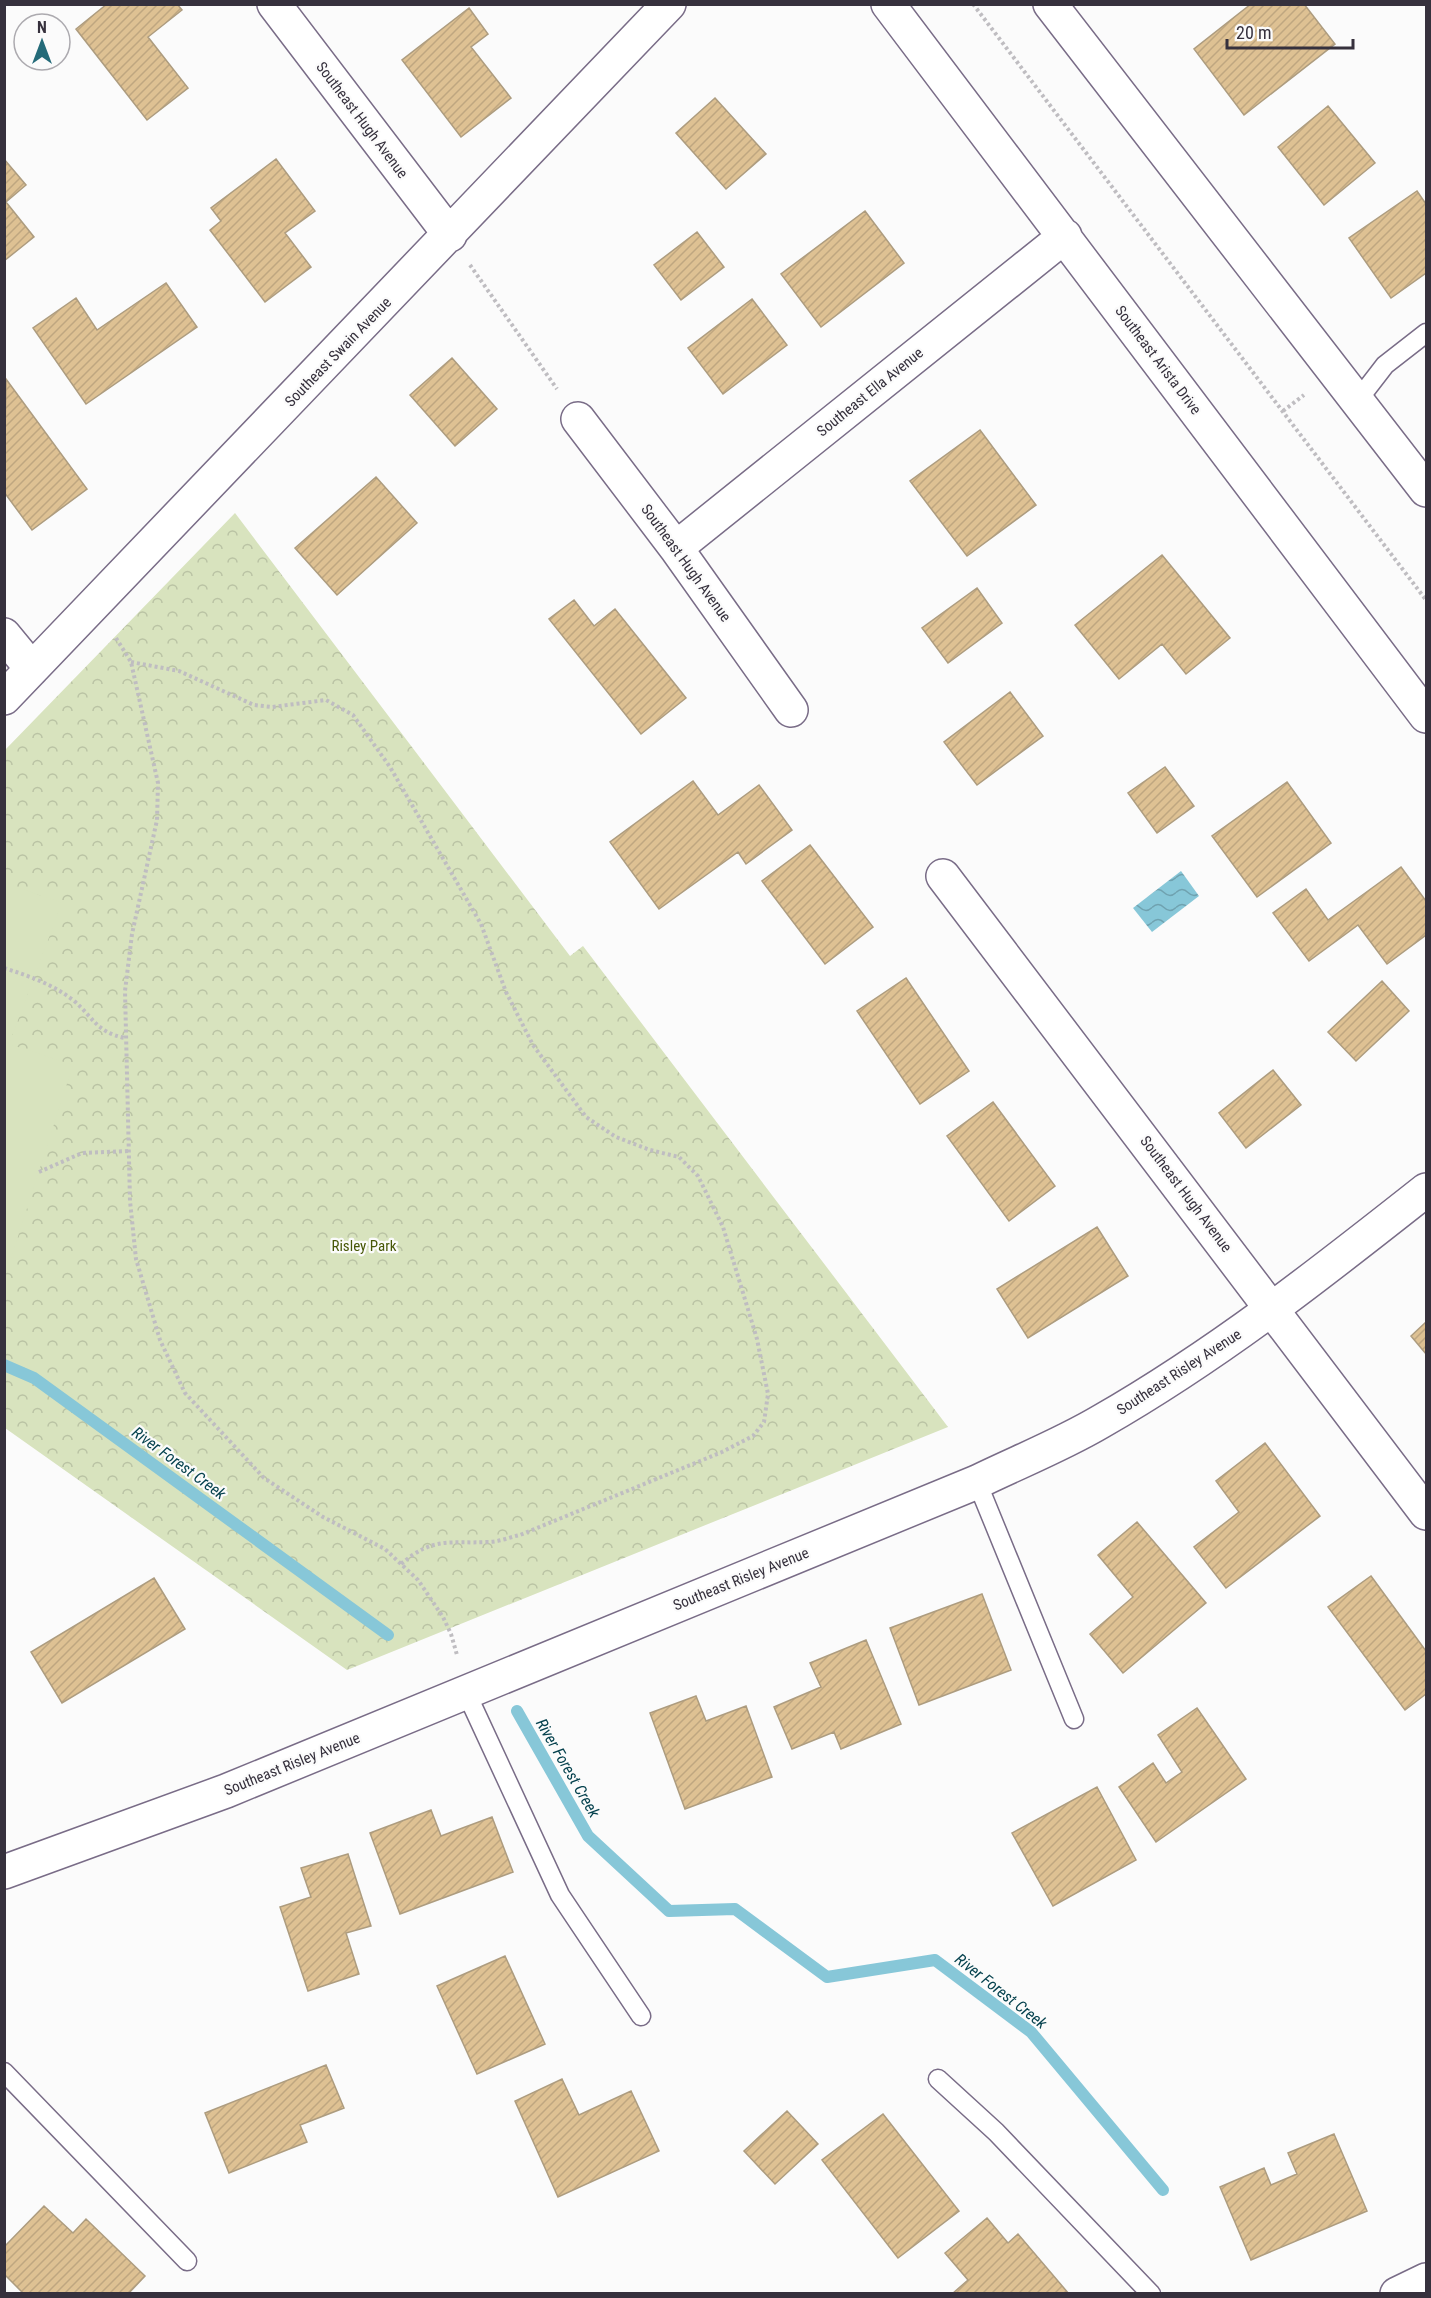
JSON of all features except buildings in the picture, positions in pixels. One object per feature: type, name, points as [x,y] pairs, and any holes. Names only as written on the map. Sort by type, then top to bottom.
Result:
[{"type":"street","name":"Southeast Hugh Avenue","points":[[274,4],[450,235]]},
{"type":"street","name":"Southeast Swain Avenue","points":[[4,698],[669,4]]},
{"type":"street","name":"Southeast Arista Drive","points":[[888,4],[1426,716]]},
{"type":"street","points":[[1050,4],[1426,490]]},
{"type":"street","name":"Southeast Ella Avenue","points":[[676,548],[1065,236]]},
{"type":"street","name":"Southeast Hugh Avenue","points":[[578,419],[676,548],[791,710]]},
{"type":"street","points":[[4,635],[32,669]]},
{"type":"street","name":"Southeast Hugh Avenue","points":[[943,876],[1426,1514]]},
{"type":"street","name":"Southeast Risley Avenue","points":[[4,1872],[226,1791],[977,1482],[1098,1424],[1190,1368],[1273,1310],[1426,1190]]},
{"type":"street","points":[[1396,2294],[1426,2280]]},
{"type":"lane","points":[[1358,400],[1385,365],[1426,333]]},
{"type":"lane","points":[[977,1482],[1074,1719]]},
{"type":"lane","points":[[466,1692],[560,1896],[640,2016]]},
{"type":"lane","points":[[4,2072],[187,2261]]},
{"type":"lane","points":[[938,2079],[996,2132],[1151,2294]]},
{"type":"path","points":[[973,4],[1426,600]]},
{"type":"path","points":[[450,235],[578,419]]},
{"type":"path","points":[[94,604],[131,662],[158,783],[157,820],[134,924],[124,991],[130,1201],[136,1259],[159,1340],[185,1393],[264,1478],[323,1517],[385,1550],[418,1580],[452,1634],[466,1692]]},
{"type":"path","points":[[131,662],[179,671],[254,705],[272,707],[326,700],[352,715],[390,767],[481,924],[506,992],[533,1045],[586,1117],[616,1137],[650,1150],[679,1157],[698,1176],[723,1227],[757,1339],[768,1394],[764,1422],[753,1436],[722,1452],[520,1535],[491,1542],[437,1542],[416,1551],[401,1564]]},
{"type":"path","points":[[4,968],[43,981],[72,1000],[107,1034],[126,1038]]},
{"type":"path","points":[[39,1172],[82,1153],[129,1151]]},
{"type":"green space","name":"Risley Park","points":[[235,513],[570,956],[583,946],[948,1427],[347,1670],[5,1428],[5,750]]},
{"type":"green space","points":[[5,883],[62,903],[9,1044],[73,1065],[5,1277]]},
{"type":"water","points":[[1181,871],[1199,896],[1152,932],[1133,908]]},
{"type":"waterway","name":"River Forest Creek","points":[[4,1365],[34,1378],[388,1635]]},
{"type":"waterway","name":"River Forest Creek","points":[[517,1711],[588,1836],[669,1911],[735,1909],[827,1977],[935,1960],[1031,2032],[1163,2190]]}]
